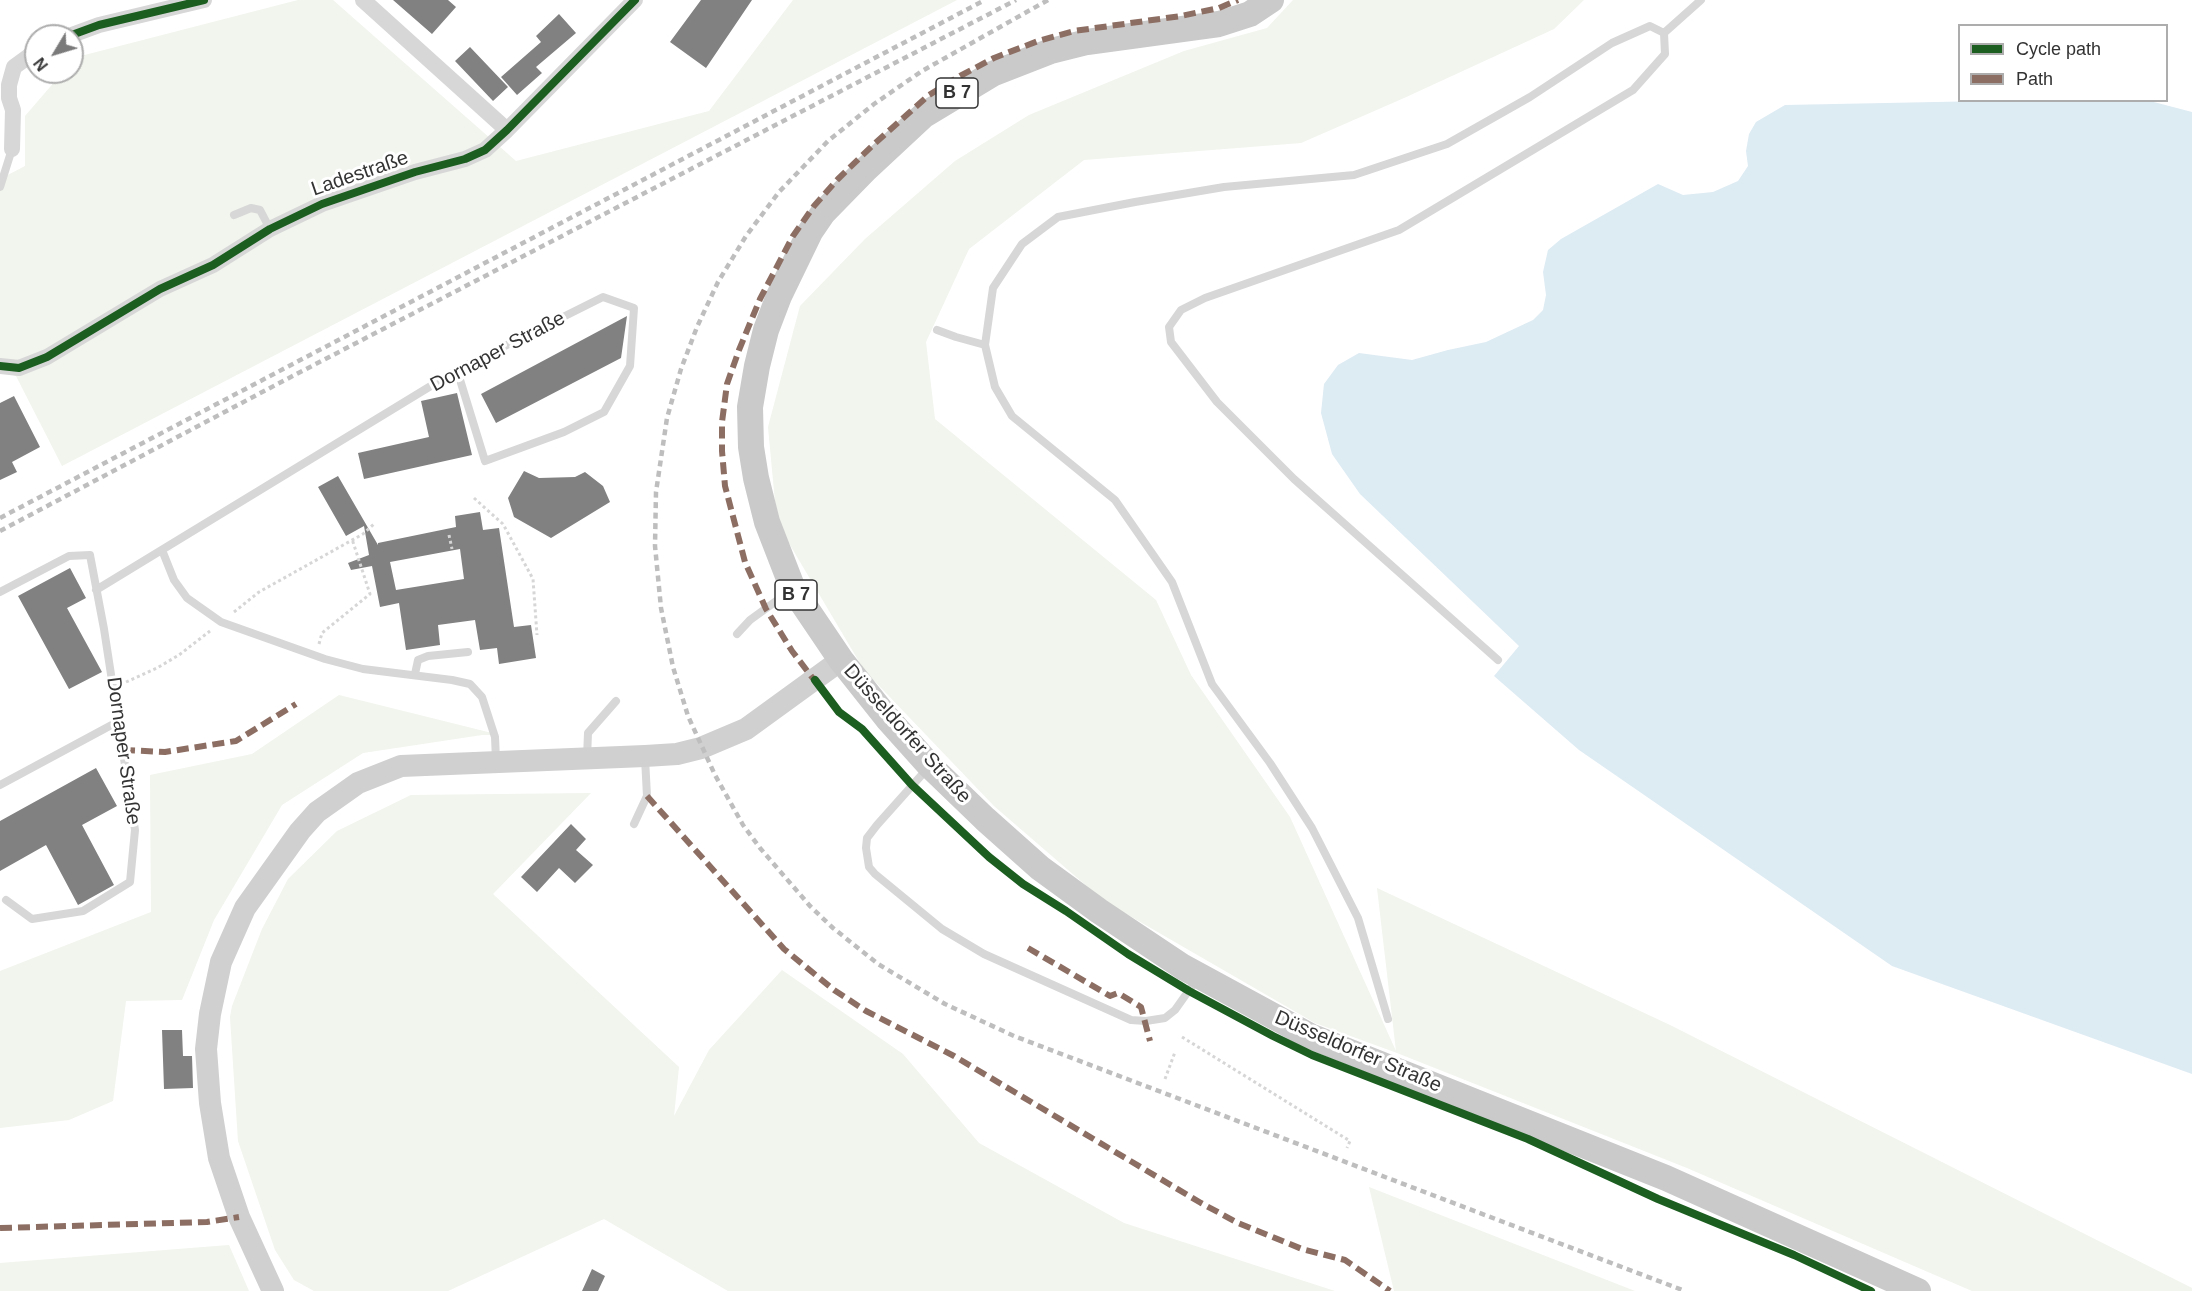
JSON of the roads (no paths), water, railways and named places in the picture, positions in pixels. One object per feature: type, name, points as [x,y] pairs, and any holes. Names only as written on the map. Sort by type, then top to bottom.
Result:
[{"type":"main road","name":"Düsseldorfer Straße","points":[[1271,0],[1250,14],[1219,24],[1087,42],[1051,51],[992,74],[924,115],[823,213],[810,232],[779,296],[766,330],[750,407],[751,447],[756,478],[767,522],[793,589],[841,660],[887,718],[930,766],[985,819],[1040,868],[1099,911],[1199,976],[1310,1036],[1666,1178],[1918,1291]]},
{"type":"main road","points":[[273,1291],[239,1217],[219,1158],[210,1103],[206,1048],[210,1014],[221,962],[245,908],[274,865],[306,824],[317,812],[358,783],[401,766],[645,756],[681,753],[721,741],[746,729],[841,660]]},
{"type":"street","points":[[84,30],[99,24],[204,0]]},
{"type":"street","points":[[363,0],[507,130]]},
{"type":"street","name":"Ladestraße","points":[[0,366],[18,368],[47,357],[160,289],[213,265],[270,229],[329,201],[415,172],[474,156],[507,130],[635,0]]},
{"type":"street","points":[[12,149],[14,110],[9,98],[9,85],[14,67],[24,60]]},
{"type":"lane","points":[[1664,33],[1701,0]]},
{"type":"lane","points":[[1388,1018],[1358,918],[1312,828],[1270,763],[1212,684],[1172,582],[1115,500],[1012,416],[995,387],[986,345],[993,288],[1022,244],[1058,217],[1224,187],[1354,175],[1448,144],[1530,97],[1612,43],[1650,26],[1664,33]]},
{"type":"lane","points":[[1498,660],[1294,479],[1217,402],[1171,342],[1169,327],[1181,310],[1205,298],[1409,225],[1633,90],[1665,54],[1664,33]]},
{"type":"lane","points":[[0,187],[12,149]]},
{"type":"lane","points":[[234,215],[251,208],[260,210],[270,229]]},
{"type":"lane","name":"Dornaper Straße","points":[[96,591],[457,370],[603,297],[634,308],[630,366],[604,412],[564,432],[485,461],[457,370]]},
{"type":"lane","points":[[937,330],[956,338],[986,345]]},
{"type":"lane","points":[[162,550],[174,580],[187,598],[221,622],[335,662],[363,669],[470,684],[482,697],[495,737],[497,763]]},
{"type":"lane","name":"Dornaper Straße","points":[[0,592],[69,556],[90,555],[114,687],[135,830],[130,882],[83,911],[32,919],[6,900]]},
{"type":"lane","points":[[737,633],[750,620],[793,589]]},
{"type":"lane","points":[[415,675],[418,660],[428,656],[468,652]]},
{"type":"lane","points":[[587,759],[588,732],[616,701]]},
{"type":"lane","points":[[0,785],[119,721]]},
{"type":"lane","points":[[634,824],[647,796],[645,756]]},
{"type":"lane","points":[[930,766],[867,838],[866,848],[867,858],[875,874],[942,929],[984,954],[1131,1020],[1146,1021],[1165,1018],[1175,1010],[1199,976]]},
{"type":"railway","points":[[0,518],[985,0]]},
{"type":"railway","points":[[0,531],[285,380],[1016,0]]},
{"type":"railway","points":[[1048,0],[922,71],[874,104],[828,141],[779,192],[746,236],[718,282],[697,327],[681,369],[667,418],[656,492],[655,546],[661,608],[673,667],[688,716],[715,775],[743,825],[810,906],[833,928],[878,964],[945,1004],[1014,1036],[1685,1291]]}]
